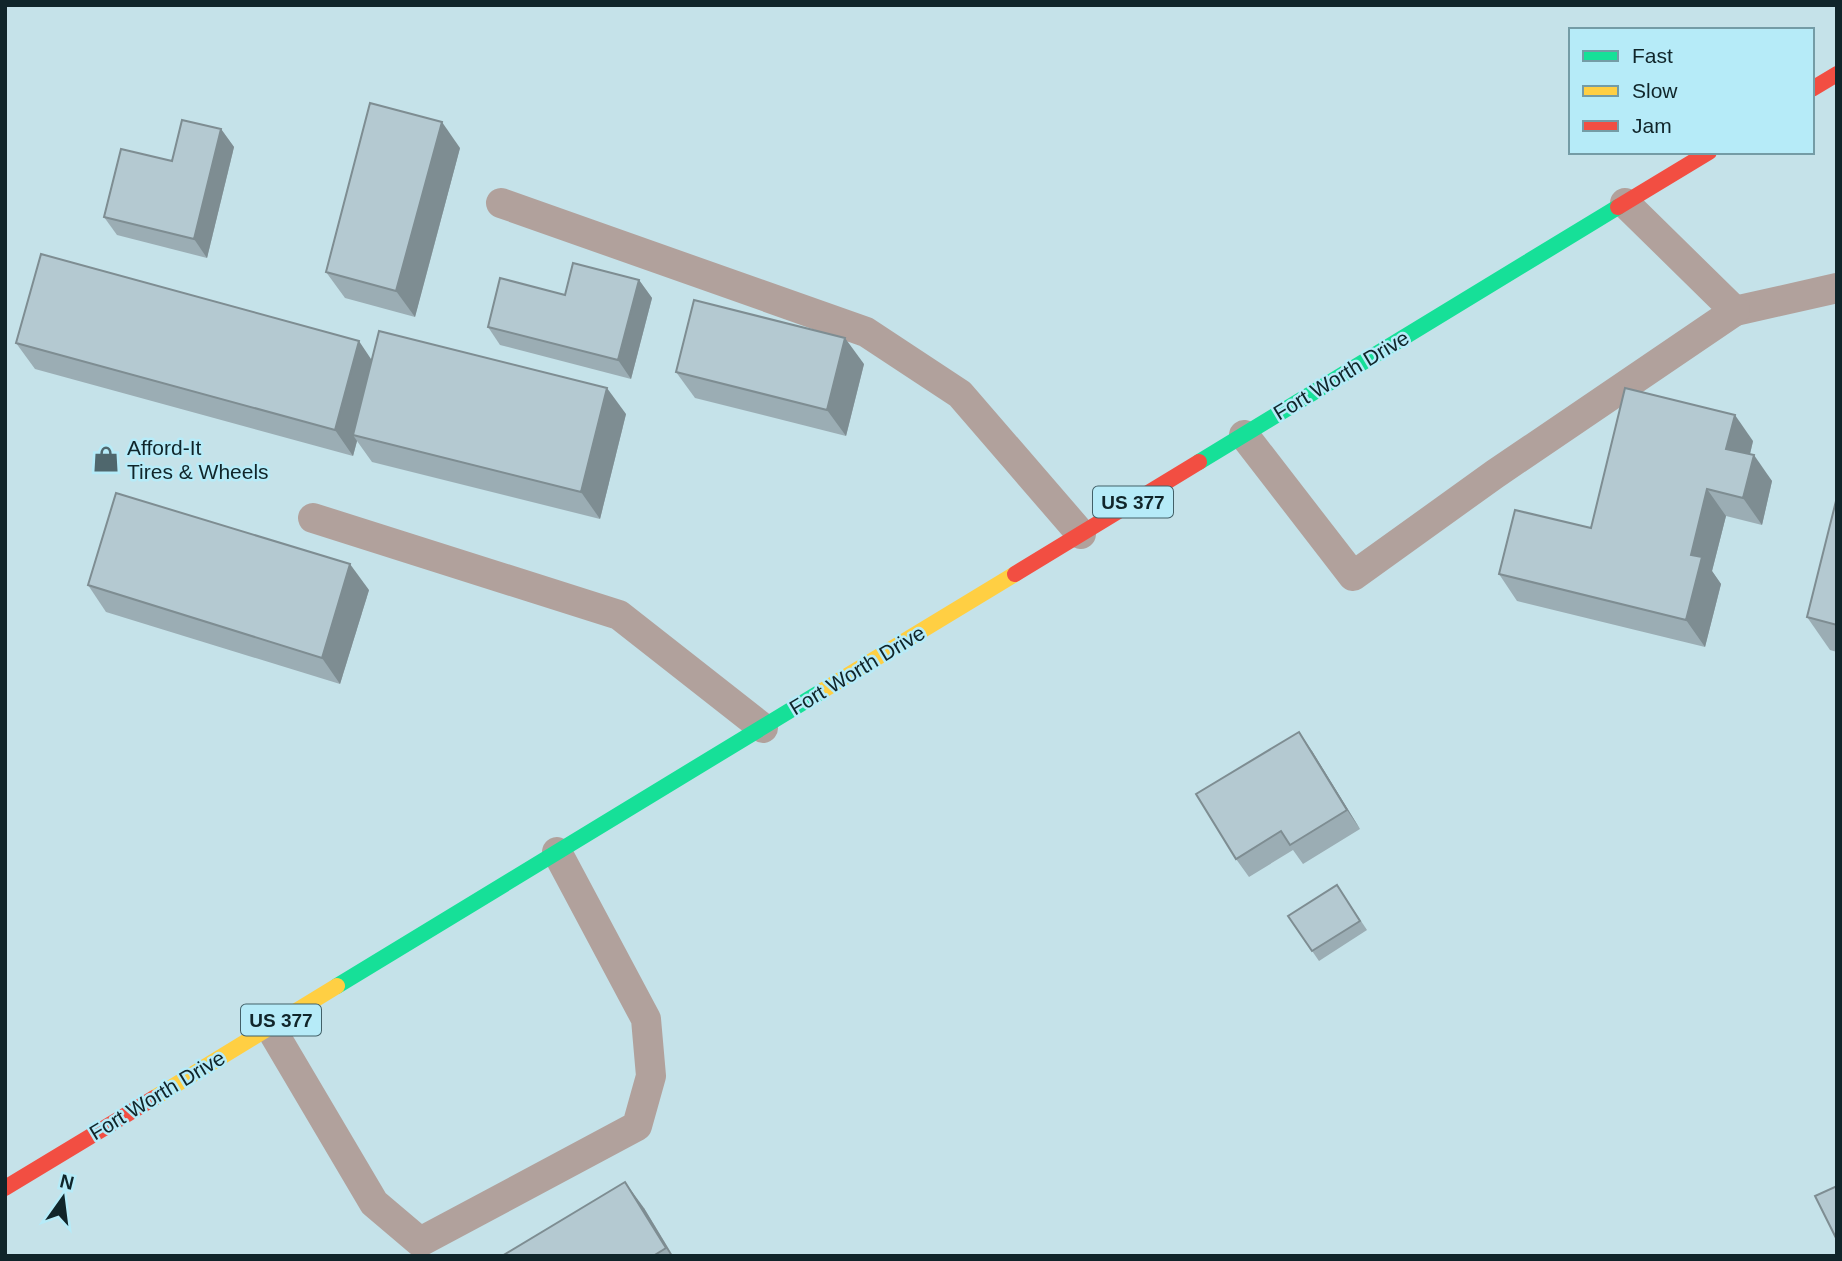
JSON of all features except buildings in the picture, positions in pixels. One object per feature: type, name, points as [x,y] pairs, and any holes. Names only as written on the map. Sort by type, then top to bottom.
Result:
[{"type":"main road","points":[[1814,88],[1837,74]]},
{"type":"main road","name":"Fort Worth Drive","points":[[5,1188],[1706,154]]},
{"type":"lane","points":[[501,203],[866,332],[960,394],[1081,534]]},
{"type":"lane","points":[[1625,203],[1734,311]]},
{"type":"lane","points":[[1244,435],[1353,576],[1495,474],[1734,311],[1837,288]]},
{"type":"lane","points":[[313,518],[619,614],[763,728]]},
{"type":"lane","points":[[270,1027],[374,1203],[420,1242],[637,1126],[651,1076],[646,1019],[556,852]]},
{"type":"traffic: fast","points":[[1199,462],[1618,207]]},
{"type":"traffic: fast","points":[[337,986],[822,691]]},
{"type":"traffic: slow","points":[[822,691],[1015,574]]},
{"type":"traffic: slow","points":[[154,1098],[337,986]]},
{"type":"traffic: jam","points":[[1814,88],[1837,74]]},
{"type":"traffic: jam","points":[[1618,207],[1706,154]]},
{"type":"traffic: jam","points":[[1015,574],[1199,462]]},
{"type":"traffic: jam","points":[[5,1188],[154,1098]]},
{"type":"place","name":"Afford-It Tires & Wheels","points":[[106,459]]}]
